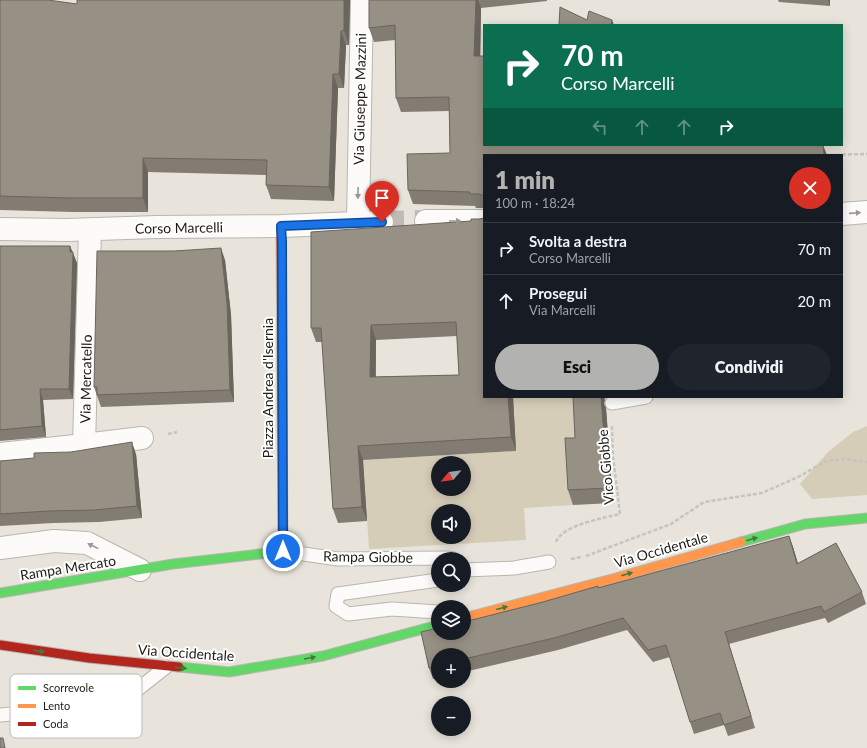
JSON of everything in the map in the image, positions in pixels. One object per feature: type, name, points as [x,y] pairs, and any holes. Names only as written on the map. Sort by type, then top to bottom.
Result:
[{"type":"main road","name":"Piazza Andrea d'Isernia","points":[[281,226],[283,551]]},
{"type":"main road","name":"Via Occidentale","points":[[471,616],[616,578],[805,524],[867,518]]},
{"type":"main road","name":"Rampa Mercato","points":[[0,593],[173,564],[283,551]]},
{"type":"main road","name":"Via Occidentale","points":[[0,645],[89,658],[166,667],[230,672],[323,656],[431,627]]},
{"type":"street","name":"Via Giuseppe Mazzini","points":[[358,222],[362,0]]},
{"type":"street","points":[[843,214],[867,212]]},
{"type":"street","points":[[426,221],[483,221]]},
{"type":"street","name":"Corso Marcelli","points":[[0,229],[90,230],[281,226],[382,222]]},
{"type":"street","name":"Via Mercatello","points":[[84,445],[90,230]]},
{"type":"street","points":[[0,454],[142,438]]},
{"type":"street","points":[[0,548],[54,541],[87,543],[140,570]]},
{"type":"lane","points":[[612,402],[639,398]]},
{"type":"lane","name":"Rampa Giobbe","points":[[283,551],[338,559],[431,558]]},
{"type":"lane","points":[[471,570],[514,568],[549,562]]},
{"type":"lane","name":"Rampa Giobbe","points":[[431,581],[338,594],[336,606],[348,614],[392,609],[431,612]]},
{"type":"lane","points":[[471,614],[477,614]]},
{"type":"lane","points":[[142,686],[166,667]]},
{"type":"lane","points":[[0,715],[10,714]]},
{"type":"path","points":[[843,155],[867,154]]},
{"type":"path","name":"Vico Giobbe","points":[[549,562],[557,538],[573,526],[620,514],[613,456],[612,402]]},
{"type":"path","points":[[583,557],[671,524],[704,502],[762,493],[826,461],[842,459],[867,462]]},
{"type":"shaded area","points":[[513,398],[577,398],[581,452],[570,452],[573,505],[524,508],[526,540],[471,543],[471,504],[431,504],[431,544],[456,544],[369,549],[363,460],[431,456],[516,451]]},
{"type":"shaded area","points":[[867,426],[867,495],[812,499],[800,484],[828,452],[853,432]]},
{"type":"building","points":[[0,0],[48,0],[77,4],[77,0],[344,0],[344,30],[341,31],[339,74],[333,74],[329,187],[266,185],[267,160],[143,158],[143,198],[0,196]]},
{"type":"building","points":[[369,0],[476,0],[474,56],[483,56],[483,146],[823,146],[824,154],[483,154],[483,196],[470,194],[470,192],[408,190],[407,154],[450,153],[449,97],[396,98],[395,25],[369,28]]},
{"type":"building","points":[[560,7],[587,20],[589,11],[612,20],[611,24],[559,24]]},
{"type":"building","points":[[483,218],[483,398],[508,398],[511,437],[358,446],[362,507],[333,509],[321,328],[311,328],[311,232],[471,221],[471,219]],"holes":[[[456,322],[459,375],[370,377],[371,325]]]},
{"type":"building","points":[[0,246],[70,246],[70,252],[73,252],[69,389],[40,389],[42,426],[0,430]]},
{"type":"building","points":[[221,248],[227,303],[230,390],[97,395],[97,387],[94,387],[97,251],[174,251]]},
{"type":"building","points":[[573,398],[601,398],[608,488],[568,490],[565,438],[575,438]]},
{"type":"building","points":[[132,442],[137,506],[94,510],[0,514],[0,461],[34,458],[34,453],[71,452]]},
{"type":"building","points":[[789,536],[797,564],[836,543],[862,592],[824,612],[821,606],[725,632],[751,716],[724,725],[720,713],[690,722],[666,645],[648,650],[623,618],[554,638],[471,657],[471,648],[431,648],[431,668],[429,668],[421,632],[431,630],[431,640],[471,640],[471,620],[598,586],[598,588]]},
{"type":"building","points":[[0,738],[3,738],[5,748],[0,748]]},
{"type":"tunnel","points":[[382,222],[426,221]]},
{"type":"traffic: fast","points":[[741,542],[805,524],[867,518]]},
{"type":"traffic: fast","points":[[0,593],[173,564],[277,552]]},
{"type":"traffic: fast","points":[[179,667],[229,672],[323,656],[431,627]]},
{"type":"traffic: slow","points":[[471,616],[616,578],[741,542]]},
{"type":"traffic: jam","points":[[277,552],[283,551],[281,226]]},
{"type":"traffic: jam","points":[[0,645],[89,658],[179,667]]},
{"type":"route","points":[[283,551],[281,226],[382,222]]}]
